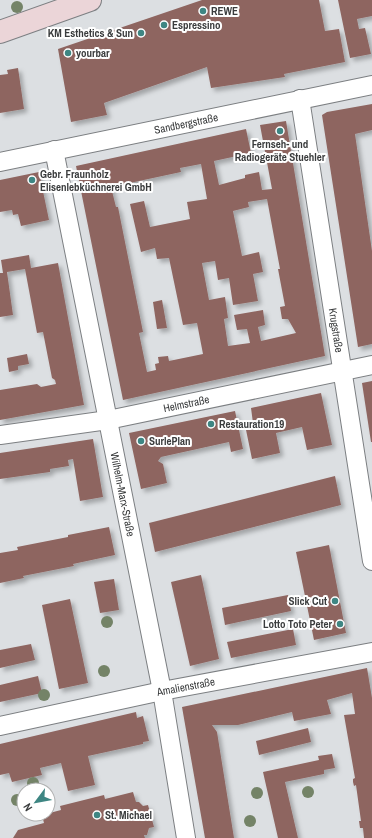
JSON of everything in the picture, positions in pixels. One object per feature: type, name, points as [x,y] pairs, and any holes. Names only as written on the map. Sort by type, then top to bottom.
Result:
[{"type":"street","points":[[0,32],[90,0]]},
{"type":"street","name":"Sandbergstraße","points":[[0,162],[372,85]]},
{"type":"street","name":"Krugstraße","points":[[300,99],[372,561]]},
{"type":"street","name":"Wilhelm-Marx-Straße","points":[[54,150],[162,691],[186,838]]},
{"type":"street","name":"Helmstraße","points":[[0,436],[108,420],[372,365]]},
{"type":"street","name":"Amalienstraße","points":[[0,726],[162,691],[372,652]]},
{"type":"building","points":[[202,0],[319,0],[325,31],[339,29],[345,62],[284,74],[285,77],[211,88],[207,67],[104,103],[107,115],[71,122],[58,49]]},
{"type":"building","points":[[338,0],[372,0],[372,16],[357,19],[359,29],[365,28],[371,54],[350,58]]},
{"type":"building","points":[[18,68],[24,109],[0,113],[0,75],[8,74],[7,70]]},
{"type":"building","points":[[372,104],[372,130],[355,134],[372,251],[372,344],[358,347],[322,115],[327,112]]},
{"type":"building","points":[[286,121],[325,356],[123,400],[76,166],[246,129],[251,153],[214,161],[219,185],[245,178],[245,175],[259,172],[262,190],[272,189],[260,125]],"holes":[[[201,164],[207,199],[187,202],[190,219],[150,227],[144,201],[130,204],[141,252],[155,248],[157,259],[169,258],[183,325],[197,323],[203,354],[169,361],[168,356],[158,357],[159,363],[155,364],[156,370],[147,372],[139,333],[143,332],[118,207],[116,207],[111,187],[181,172],[180,168]],[[267,199],[280,269],[278,269],[285,306],[280,307],[282,319],[288,319],[296,333],[261,341],[258,327],[265,325],[263,310],[234,315],[237,330],[247,329],[250,343],[228,346],[224,319],[228,318],[225,297],[209,300],[202,263],[215,261],[218,280],[229,278],[233,305],[258,301],[253,274],[263,272],[259,252],[242,256],[233,211],[249,207],[248,202]]]},
{"type":"building","points":[[39,172],[49,220],[21,226],[18,214],[13,215],[12,210],[0,212],[0,180]]},
{"type":"building","points":[[29,255],[31,268],[58,263],[84,405],[0,420],[0,390],[37,384],[41,387],[56,384],[55,380],[52,378],[43,332],[37,333],[25,269],[7,272],[13,315],[0,317],[0,273],[3,273],[1,260]]},
{"type":"building","points":[[162,300],[167,328],[157,329],[153,302]]},
{"type":"building","points":[[27,354],[29,364],[18,366],[18,370],[9,372],[7,358]]},
{"type":"building","points":[[372,381],[372,442],[371,442],[362,383]]},
{"type":"building","points":[[321,393],[332,445],[307,450],[302,427],[276,433],[280,453],[252,459],[245,425],[253,423],[251,408]]},
{"type":"building","points":[[235,411],[243,449],[231,452],[229,442],[161,457],[158,461],[163,464],[167,483],[141,489],[129,433]]},
{"type":"building","points":[[93,439],[103,497],[80,501],[73,459],[68,460],[69,466],[50,469],[50,472],[0,479],[0,453]]},
{"type":"building","points":[[335,476],[341,505],[155,552],[149,523]]},
{"type":"building","points":[[109,527],[115,555],[73,564],[74,566],[23,576],[24,578],[0,583],[0,553],[18,550],[17,547]]},
{"type":"building","points":[[329,545],[346,633],[314,640],[296,552]]},
{"type":"building","points":[[201,575],[219,659],[190,666],[171,582]]},
{"type":"building","points":[[114,579],[119,610],[100,613],[94,582]]},
{"type":"building","points":[[288,595],[291,611],[225,625],[222,608]]},
{"type":"building","points":[[70,599],[88,683],[59,689],[42,605]]},
{"type":"building","points":[[293,629],[296,645],[231,658],[227,642]]},
{"type":"building","points":[[31,644],[35,660],[0,668],[0,650]]},
{"type":"building","points":[[367,668],[372,698],[372,838],[364,838],[363,828],[360,828],[359,821],[361,821],[356,785],[354,786],[353,782],[353,779],[355,778],[344,715],[355,714],[352,693],[327,700],[331,714],[294,721],[292,712],[238,725],[212,725],[217,732],[234,838],[205,838],[182,707]]},
{"type":"building","points":[[38,676],[42,693],[0,702],[0,685]]},
{"type":"building","points":[[136,712],[137,718],[143,716],[149,741],[143,742],[143,744],[88,756],[95,785],[68,791],[61,763],[40,768],[42,775],[12,782],[9,773],[0,775],[0,744]]},
{"type":"building","points":[[308,728],[311,742],[259,755],[256,741]]},
{"type":"building","points":[[332,754],[335,768],[324,770],[324,774],[285,782],[298,838],[278,838],[263,772],[319,760],[318,756]]},
{"type":"building","name":"St. Michael","points":[[133,792],[136,802],[139,802],[143,806],[148,805],[154,827],[149,828],[147,835],[144,835],[145,838],[13,838],[18,830],[44,822],[56,822],[56,811],[61,810],[60,806],[104,795],[105,799]]},
{"type":"place","name":"REWE","points":[[203,11]]},
{"type":"place","name":"Espressino","points":[[164,25]]},
{"type":"place","name":"KM Esthetics & Sun","points":[[141,33]]},
{"type":"place","name":"yourbar","points":[[68,53]]},
{"type":"place","name":"Fernseh- und Radiogeräte Stuehler","points":[[280,131]]},
{"type":"place","name":"Gebr. Fraunholz Elisenlebküchnerei GmbH","points":[[32,180]]},
{"type":"place","name":"Restauration19","points":[[211,424]]},
{"type":"place","name":"SurlePlan","points":[[141,441]]},
{"type":"place","name":"Slick Cut","points":[[335,601]]},
{"type":"place","name":"Lotto Toto Peter","points":[[340,624]]},
{"type":"place","name":"St. Michael","points":[[97,815]]}]
